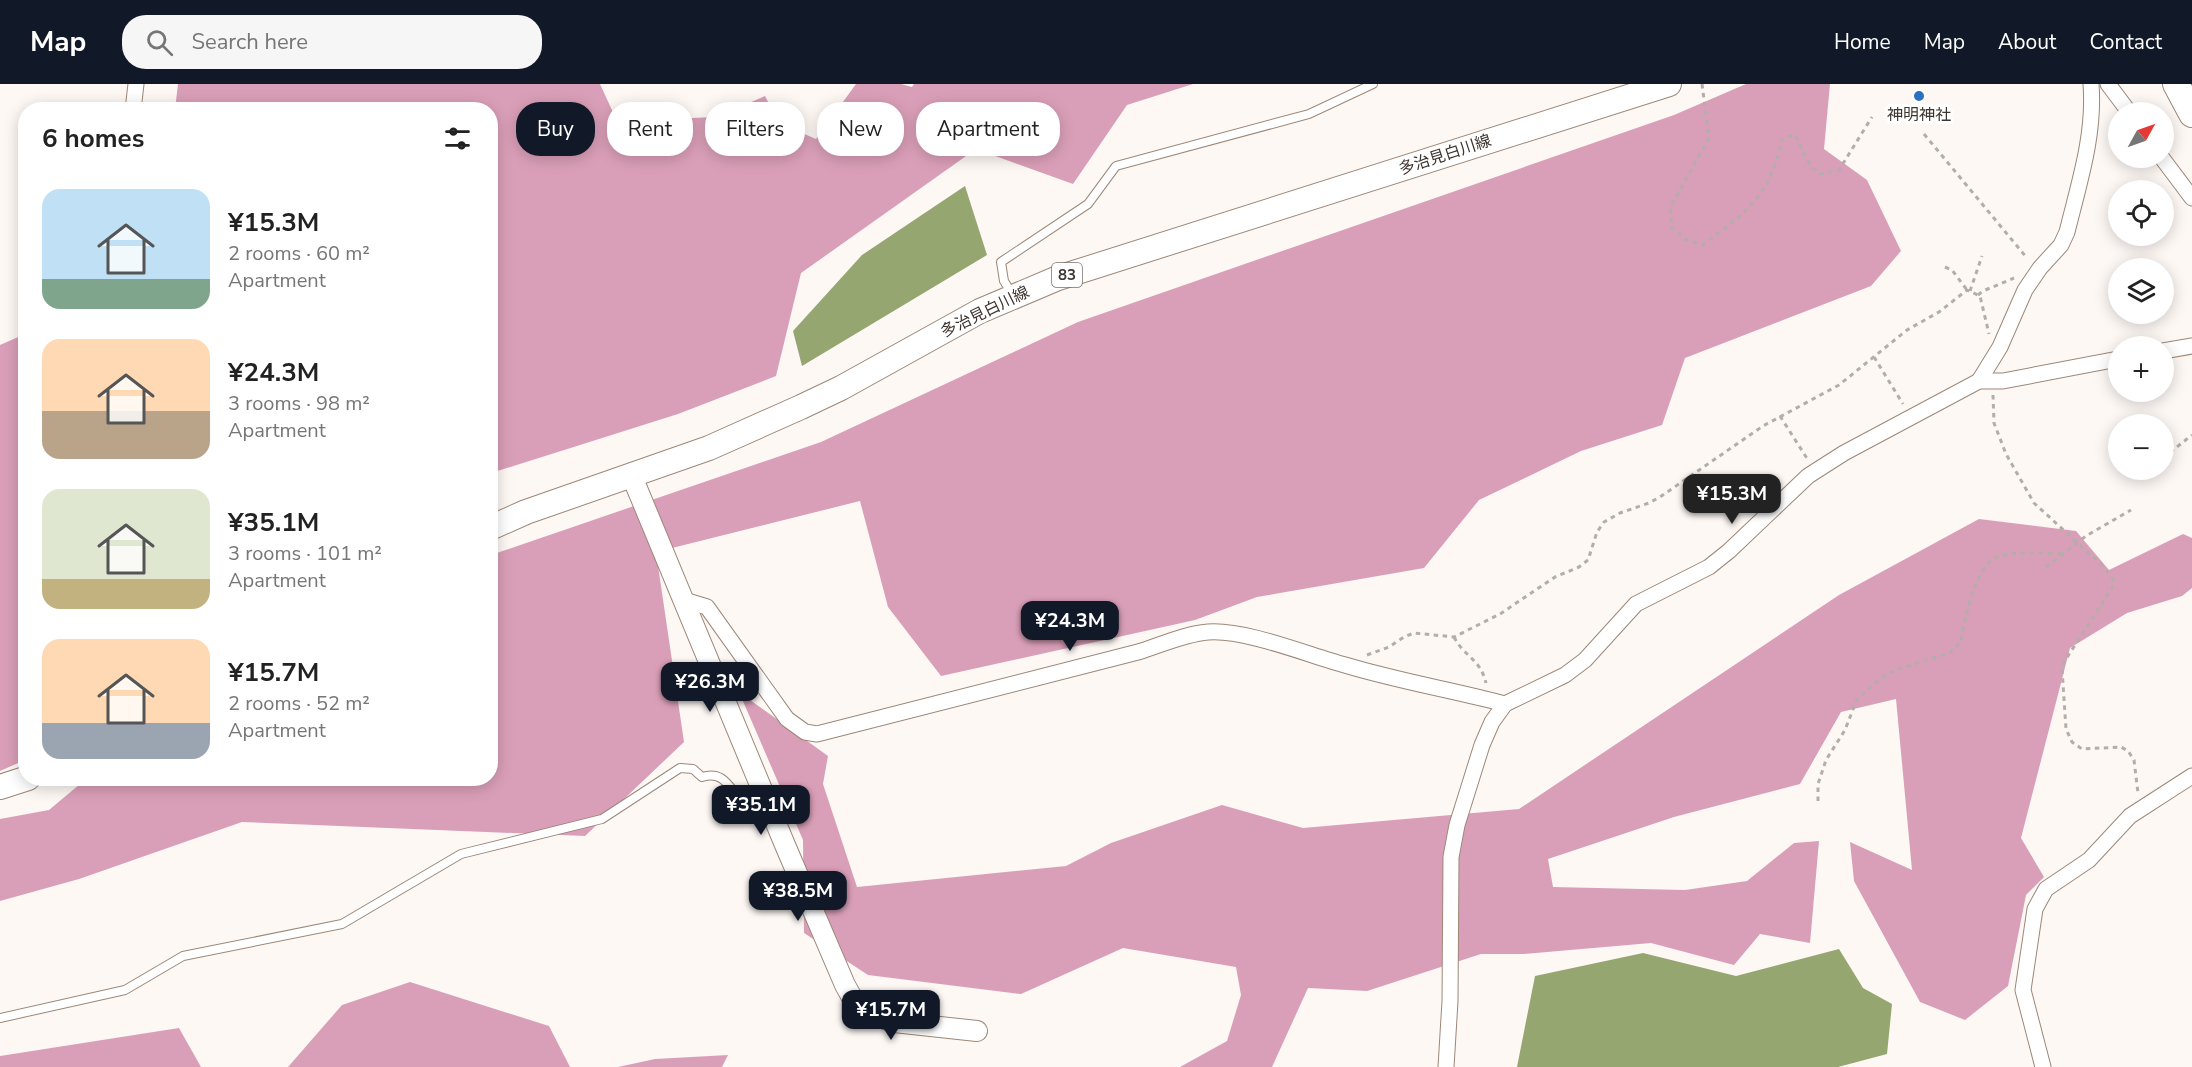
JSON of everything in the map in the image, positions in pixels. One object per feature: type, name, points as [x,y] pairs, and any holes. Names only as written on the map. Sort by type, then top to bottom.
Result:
[{"type":"highway","points":[[2176,84],[2192,114]]},
{"type":"main road","name":"多治見白川線","points":[[498,524],[526,512],[709,448],[841,388],[980,311],[1058,278],[1669,84]]},
{"type":"main road","points":[[0,787],[18,781]]},
{"type":"street","points":[[134,102],[136,84]]},
{"type":"street","points":[[1986,381],[1996,353],[2025,290],[2061,245],[2067,232],[2089,146],[2091,84]]},
{"type":"street","points":[[2108,84],[2122,102]]},
{"type":"street","points":[[2170,168],[2192,198]]},
{"type":"street","points":[[2174,349],[2192,346]]},
{"type":"street","points":[[1446,1067],[1450,1001],[1450,857],[1457,825],[1482,745],[1492,722],[1505,704],[1565,675],[1585,660],[1636,604],[1709,567],[1816,471],[1911,417],[1986,381],[2003,381],[2108,361]]},
{"type":"street","points":[[632,474],[771,812],[845,985],[859,1010],[894,1022],[977,1031]]},
{"type":"street","points":[[684,600],[707,607],[786,719],[805,732],[817,734],[1208,632],[1228,633],[1258,640],[1348,666],[1505,704]]},
{"type":"street","points":[[2043,1067],[2023,990],[2035,909],[2046,889],[2089,860],[2130,816],[2192,776]]},
{"type":"lane","points":[[1013,296],[1005,281],[1001,261],[1088,204],[1116,166],[1309,114],[1373,84]]},
{"type":"lane","points":[[0,1018],[125,990],[183,956],[342,924],[461,854],[602,819],[680,768],[693,769],[702,777],[710,774],[718,776],[749,807],[771,812]]},
{"type":"path","points":[[1702,84],[1708,138],[1670,208],[1672,228],[1685,239],[1702,245],[1741,217],[1763,191],[1776,166],[1782,140],[1794,134],[1807,161],[1820,174],[1839,170],[1872,117]]},
{"type":"path","points":[[1924,134],[2038,271]]},
{"type":"path","points":[[1348,666],[1359,658],[1389,647],[1414,633],[1454,637],[1490,619],[1555,577],[1579,567],[1588,560],[1597,532],[1604,522],[1660,497],[1763,426],[1839,385],[1907,330],[1939,312],[1969,290],[1982,255]]},
{"type":"path","points":[[1946,267],[1952,270],[1969,290],[1978,295],[1996,353]]},
{"type":"path","points":[[1978,295],[2027,272],[2038,271]]},
{"type":"path","points":[[1874,357],[1911,417]]},
{"type":"path","points":[[1986,381],[1994,423],[2006,454],[2034,503],[2104,567],[2114,581],[2112,588],[2064,662],[2062,669],[2066,729],[2072,742],[2082,749],[2121,747],[2128,751],[2134,760],[2137,789],[2146,805]]},
{"type":"path","points":[[1779,416],[1816,471]]},
{"type":"path","points":[[2174,449],[2192,435]]},
{"type":"path","points":[[2046,567],[2077,542],[2131,510]]},
{"type":"path","points":[[1818,801],[1818,784],[1826,760],[1845,730],[1857,699],[1881,678],[1895,670],[1949,653],[1957,648],[1961,642],[1978,577],[1988,563],[2007,555],[2064,553]]},
{"type":"path","points":[[1454,637],[1459,646],[1481,667],[1489,700]]},
{"type":"shaded area","points":[[178,84],[600,84],[608,102],[607,156],[693,156],[693,118],[705,117],[705,156],[805,156],[805,134],[817,138],[817,156],[904,156],[904,102],[843,102],[856,84],[901,84],[912,87],[914,84],[1193,84],[1127,105],[1073,184],[995,156],[1060,156],[1060,102],[916,102],[916,156],[966,156],[801,273],[776,376],[678,414],[498,471],[498,102],[176,102]]},
{"type":"shaded area","points":[[1746,84],[1830,84],[1824,149],[1867,180],[1901,251],[1871,286],[1685,358],[1662,425],[1581,451],[1479,500],[1424,568],[1257,597],[1195,620],[941,676],[888,607],[860,501],[656,552],[684,742],[585,836],[242,822],[79,879],[0,901],[0,819],[49,810],[78,786],[498,786],[498,553],[821,442],[1078,322],[1674,115]]},
{"type":"shaded area","points":[[765,96],[768,102],[751,102]]},
{"type":"shaded area","points":[[965,186],[987,255],[802,366],[793,331],[862,255]]},
{"type":"shaded area","points":[[18,337],[18,763],[0,771],[0,345]]},
{"type":"shaded area","points":[[1979,519],[2076,531],[2109,570],[2183,534],[2192,538],[2192,588],[2182,596],[2127,613],[2070,648],[2021,838],[2044,877],[2026,895],[2008,986],[1965,1020],[1920,1002],[1854,881],[1850,842],[1912,870],[1896,699],[1841,712],[1800,784],[1674,817],[1548,859],[1553,887],[1685,890],[1747,881],[1794,843],[1819,841],[1810,943],[1760,934],[1734,965],[1651,943],[1523,954],[1481,954],[1367,991],[1308,988],[1272,1067],[1180,1067],[1227,1041],[1241,995],[1236,967],[1123,948],[1021,994],[868,975],[804,933],[803,840],[739,692],[828,756],[823,784],[857,887],[1066,866],[1111,843],[1222,805],[1303,828],[1519,809],[1839,595]]},
{"type":"shaded area","points":[[1839,949],[1863,988],[1892,1004],[1887,1054],[1838,1067],[1517,1067],[1535,976],[1643,953],[1736,976]]},
{"type":"shaded area","points":[[410,982],[549,1026],[570,1067],[288,1067],[342,1005]]},
{"type":"shaded area","points":[[179,1028],[201,1067],[0,1067],[0,1056]]},
{"type":"shaded area","points":[[728,1055],[722,1067],[618,1067],[655,1059]]},
{"type":"place","name":"神明神社","points":[[1919,96]]}]
